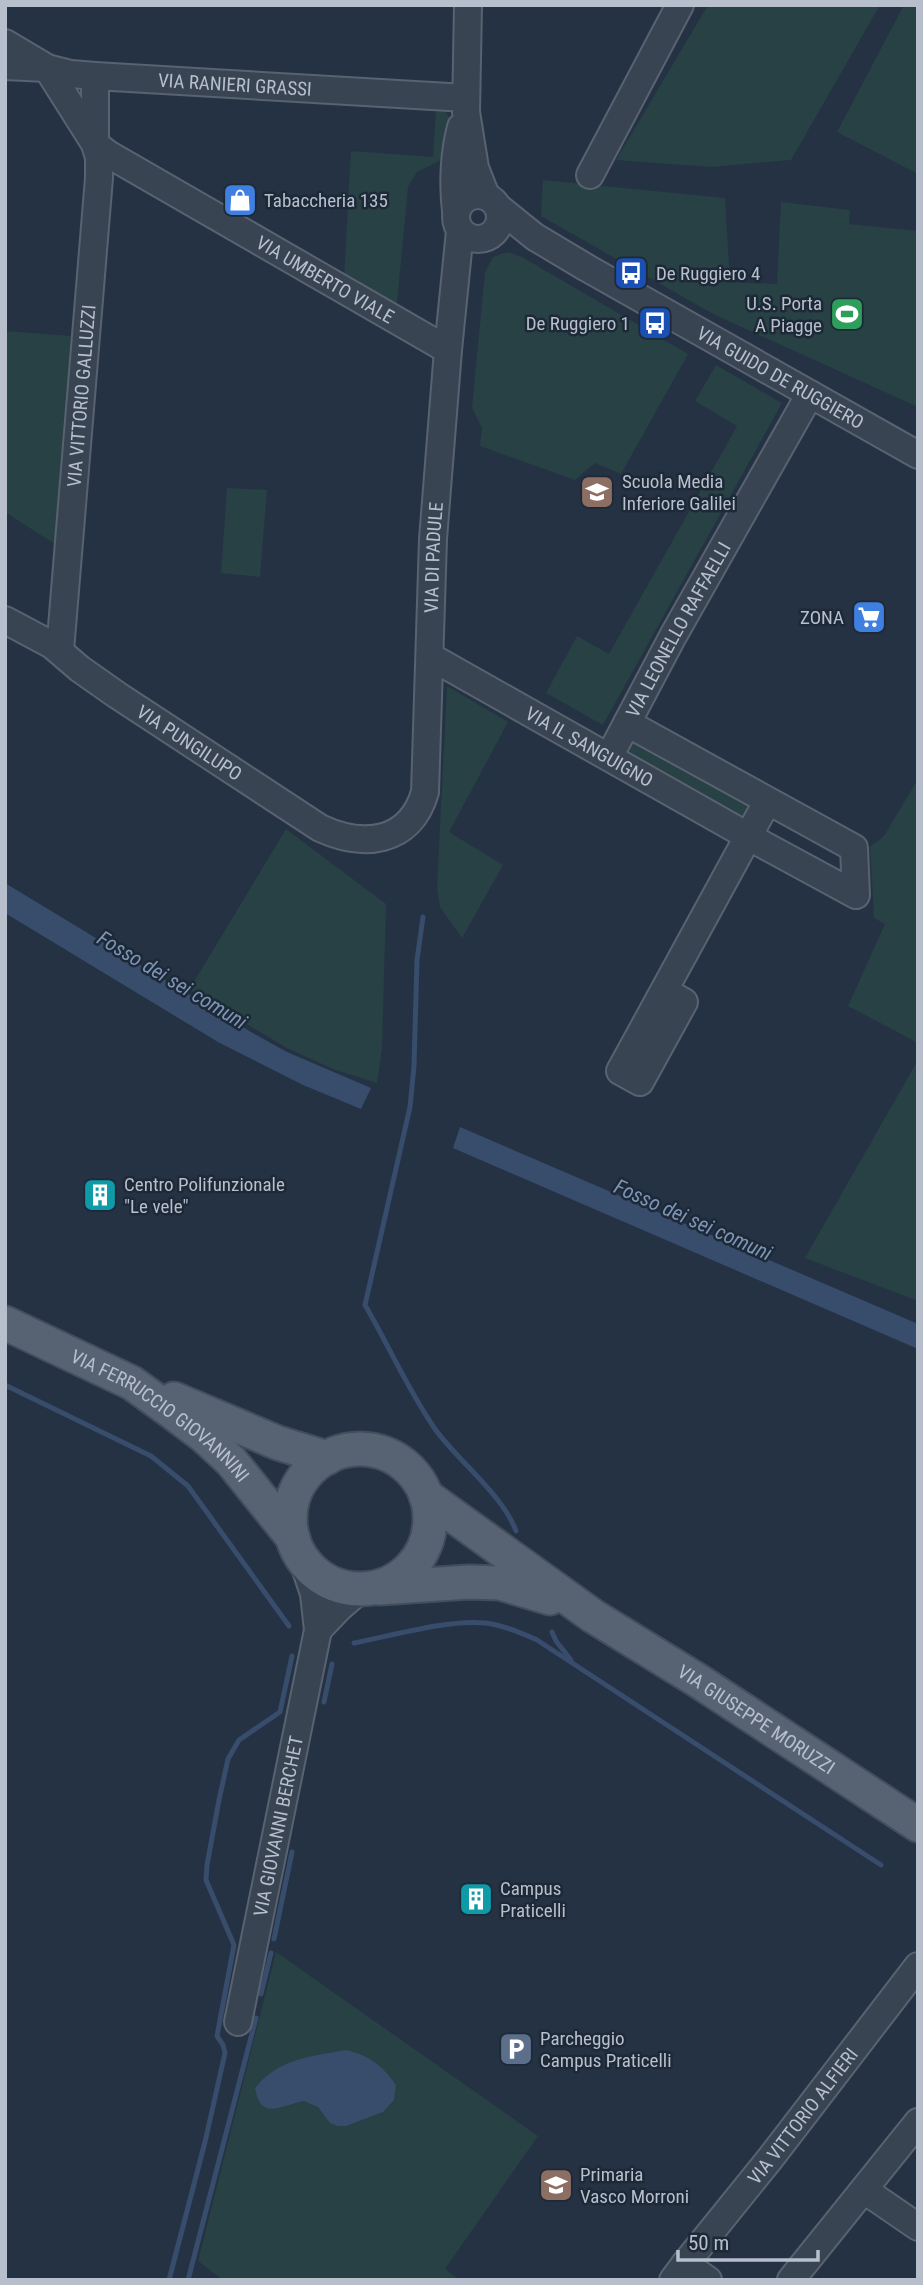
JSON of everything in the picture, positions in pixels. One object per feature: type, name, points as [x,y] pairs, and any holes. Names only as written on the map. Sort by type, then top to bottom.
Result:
[{"type":"main road","name":"VIA FERRUCCIO GIOVANNINI","points":[[5,1323],[132,1383],[278,1443],[327,1458]]},
{"type":"main road","name":"VIA FERRUCCIO GIOVANNINI","points":[[132,1383],[204,1436],[231,1461],[298,1548]]},
{"type":"main road","points":[[356,1449],[384,1454],[408,1468],[426,1496],[429,1528],[420,1555],[402,1574],[386,1584],[366,1588],[347,1587],[326,1580],[298,1548],[290,1520],[296,1492],[306,1475],[327,1458],[356,1449]]},
{"type":"main road","name":"VIA GIUSEPPE MORUZZI","points":[[426,1496],[593,1616],[697,1680],[918,1825]]},
{"type":"main road","name":"VIA GIUSEPPE MORUZZI","points":[[366,1588],[469,1582],[500,1583],[549,1597],[593,1616]]},
{"type":"street","name":"VIA DI PADULE","points":[[383,838],[397,832],[412,818],[425,792],[433,539],[456,259],[479,220],[466,105],[468,5]]},
{"type":"street","points":[[590,175],[680,5]]},
{"type":"street","name":"VIA UMBERTO VIALE","points":[[5,43],[47,68],[95,144],[133,170],[448,350]]},
{"type":"street","name":"VIA RANIERI GRASSI","points":[[5,66],[47,68],[71,74],[466,105]]},
{"type":"street","points":[[95,76],[95,144]]},
{"type":"street","name":"VIA VITTORIO GALLUZZI","points":[[61,651],[98,191],[99,166],[95,144]]},
{"type":"street","name":"VIA GUIDO DE RUGGIERO","points":[[479,220],[535,237],[918,455]]},
{"type":"street","name":"VIA LEONELLO RAFFAELLI","points":[[609,757],[810,394]]},
{"type":"street","name":"VIA PUNGILUPO","points":[[5,620],[61,651],[93,679],[314,825],[349,839],[370,841],[383,838]]},
{"type":"street","name":"VIA IL SANGUIGNO","points":[[431,657],[856,895],[854,848],[626,723]]},
{"type":"street","points":[[664,991],[767,802]]},
{"type":"street","name":"VIA GIOVANNI BERCHET","points":[[238,2022],[318,1630],[314,1594],[298,1548]]},
{"type":"street","points":[[318,1630],[366,1588]]},
{"type":"street","name":"VIA VITTORIO ALFIERI","points":[[679,2272],[918,1966]]},
{"type":"street","points":[[791,2280],[918,2122]]},
{"type":"street","points":[[864,2190],[918,2227]]},
{"type":"street","points":[[679,2272],[708,2280]]},
{"type":"green space","points":[[708,5],[880,5],[791,160],[711,167],[616,160]]},
{"type":"green space","points":[[904,5],[918,5],[918,174],[837,132]]},
{"type":"green space","points":[[436,110],[446,112],[450,119],[447,155],[417,172],[408,187],[397,303],[390,304],[344,278],[351,151],[433,157]]},
{"type":"green space","points":[[543,180],[725,198],[730,282],[777,284],[781,202],[850,210],[849,224],[918,231],[918,407],[715,315],[541,216]]},
{"type":"green space","points":[[507,252],[522,257],[688,354],[621,474],[595,463],[575,480],[480,446],[482,428],[472,408],[485,272],[493,257]]},
{"type":"green space","points":[[5,331],[71,336],[55,544],[5,512]]},
{"type":"green space","points":[[716,365],[782,403],[603,725],[546,693],[577,636],[609,654],[737,426],[695,401]]},
{"type":"green space","points":[[227,488],[267,490],[260,577],[221,573]]},
{"type":"green space","points":[[447,686],[508,722],[449,832],[503,865],[462,938],[440,907],[437,888]]},
{"type":"green space","points":[[635,739],[754,804],[742,825],[624,759]]},
{"type":"green space","points":[[918,779],[918,1043],[848,1006],[885,924],[874,918],[870,847],[884,836]]},
{"type":"green space","points":[[286,829],[386,904],[382,1049],[377,1083],[333,1069],[287,1048],[189,990]]},
{"type":"green space","points":[[918,1060],[918,1301],[805,1258]]},
{"type":"green space","points":[[276,1952],[538,2136],[445,2269],[460,2280],[223,2280],[198,2261]]},
{"type":"water","points":[[5,883],[251,1032],[287,1052],[371,1088],[361,1109],[303,1085],[218,1042],[5,913]]},
{"type":"water","points":[[460,1127],[918,1324],[918,1349],[453,1148]]},
{"type":"water","points":[[346,2050],[375,2062],[396,2085],[394,2100],[383,2112],[346,2126],[338,2126],[330,2123],[318,2107],[304,2101],[273,2109],[262,2105],[255,2088],[274,2071],[296,2060]]},
{"type":"waterway","points":[[423,917],[417,960],[410,1107],[365,1305],[435,1429],[491,1491],[516,1531]]},
{"type":"waterway","points":[[5,1385],[151,1456],[188,1486],[289,1626]]},
{"type":"waterway","points":[[354,1643],[471,1622],[498,1626],[537,1640],[881,1865]]},
{"type":"waterway","points":[[552,1632],[571,1660]]},
{"type":"waterway","points":[[169,2280],[225,2053],[217,2036],[234,1945],[206,1880],[219,1800],[228,1759],[239,1740],[280,1712],[292,1656]]},
{"type":"waterway","points":[[324,1702],[332,1664]]},
{"type":"waterway","points":[[274,1939],[292,1852]]},
{"type":"waterway","points":[[261,1994],[271,1953]]},
{"type":"waterway","points":[[188,2280],[256,2018]]},
{"type":"place","name":"Tabaccheria 135","points":[[240,200]]},
{"type":"place","name":"De Ruggiero 4","points":[[631,273]]},
{"type":"place","name":"U.S. Porta A Piagge","points":[[847,314]]},
{"type":"place","name":"De Ruggiero 1","points":[[655,323]]},
{"type":"place","name":"Scuola Media Inferiore Galilei","points":[[597,492]]},
{"type":"place","name":"ZONA","points":[[869,617]]},
{"type":"place","name":"Centro Polifunzionale \"Le vele\"","points":[[100,1195]]},
{"type":"place","name":"Campus Praticelli","points":[[476,1899]]},
{"type":"place","name":"Parcheggio Campus Praticelli","points":[[516,2049]]},
{"type":"place","name":"Primaria Vasco Morroni","points":[[556,2185]]},
{"type":"water label","name":"Fosso dei sei comuni","points":[[172,980]]},
{"type":"water label","name":"Fosso dei sei comuni","points":[[693,1220]]}]
